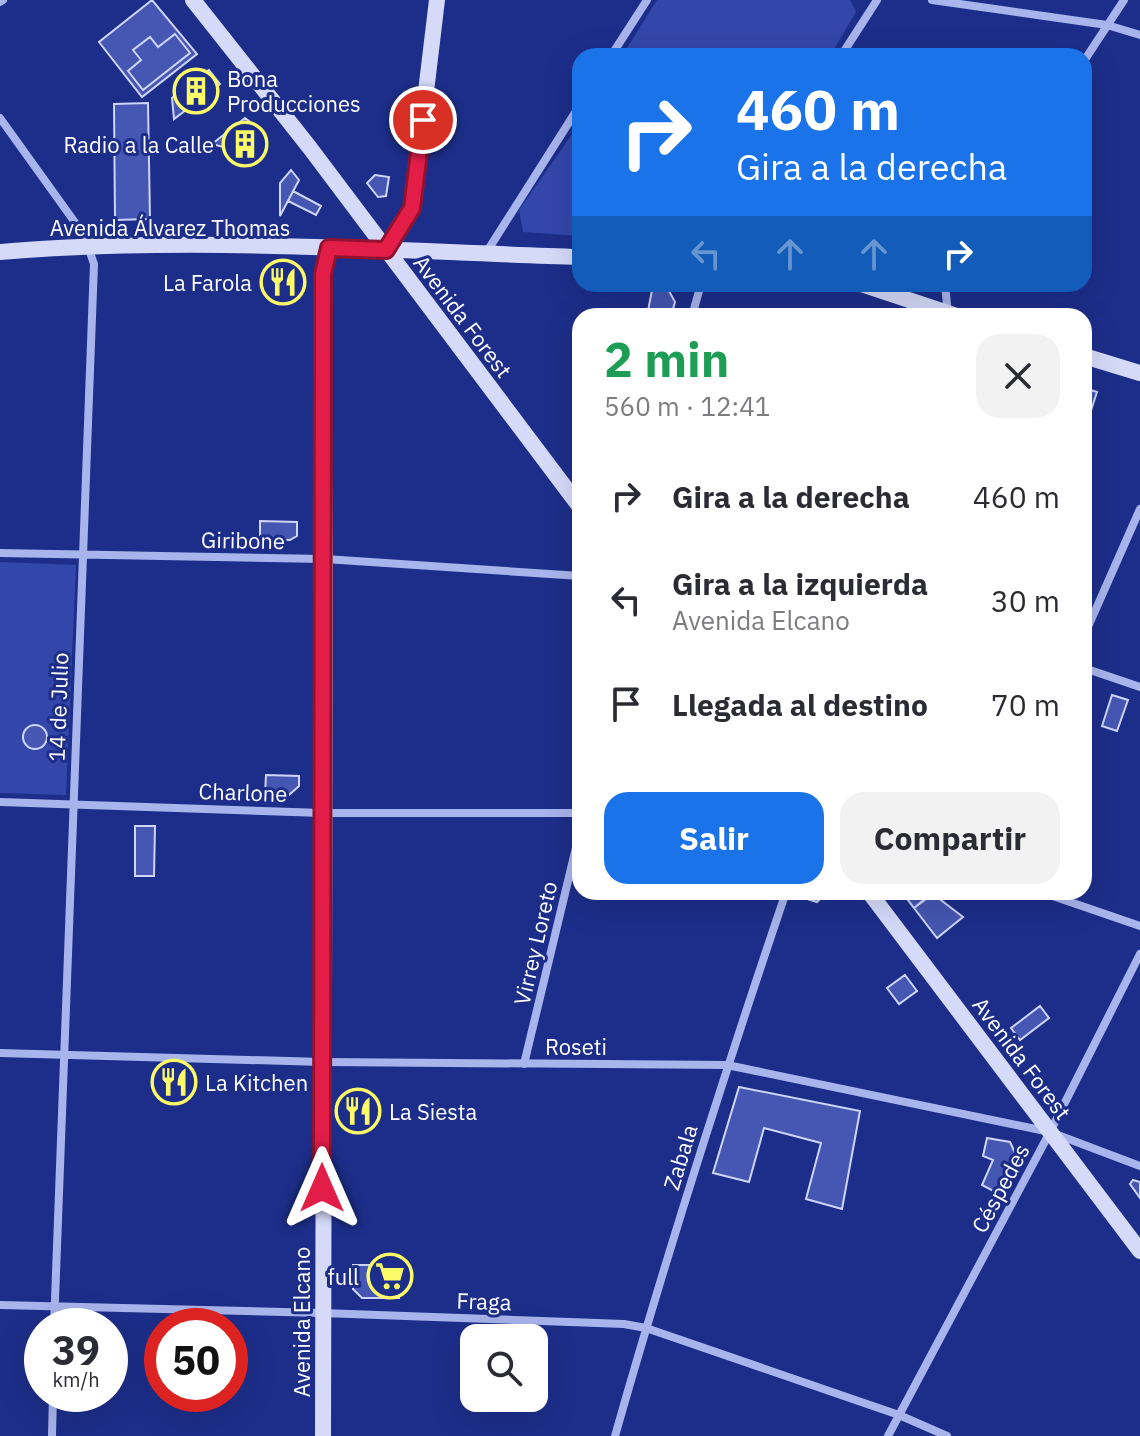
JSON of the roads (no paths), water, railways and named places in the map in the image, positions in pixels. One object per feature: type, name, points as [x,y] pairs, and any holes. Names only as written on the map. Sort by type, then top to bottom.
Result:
[{"type":"main road","name":"Avenida Forest","points":[[193,0],[310,148],[572,496]]},
{"type":"main road","points":[[386,250],[412,208],[437,0]]},
{"type":"main road","name":"Avenida Álvarez Thomas","points":[[0,252],[89,246],[329,248],[572,257]]},
{"type":"main road","name":"Avenida Elcano","points":[[323,1436],[325,559],[322,283],[329,248]]},
{"type":"main road","points":[[884,292],[931,308]]},
{"type":"main road","points":[[1092,358],[1140,373]]},
{"type":"main road","name":"Avenida Forest","points":[[875,900],[1140,1251]]},
{"type":"street","points":[[616,48],[647,0]]},
{"type":"street","points":[[846,48],[877,0]]},
{"type":"street","points":[[932,0],[1107,25],[1140,35]]},
{"type":"street","points":[[1092,48],[1124,0]]},
{"type":"street","name":"14 de Julio","points":[[0,118],[64,206],[89,246],[94,264],[54,1308]]},
{"type":"street","points":[[485,254],[572,118]]},
{"type":"street","points":[[1092,618],[1140,509]]},
{"type":"street","name":"Giribone","points":[[0,553],[325,559],[572,575]]},
{"type":"street","points":[[1092,671],[1140,687]]},
{"type":"street","name":"Charlone","points":[[0,802],[323,813],[572,813]]},
{"type":"street","name":"Virrey Loreto","points":[[524,1064],[572,864]]},
{"type":"street","name":"Zabala","points":[[615,1436],[727,1065],[783,900]]},
{"type":"street","points":[[1064,900],[1140,926]]},
{"type":"street","name":"Céspedes","points":[[888,1436],[1050,1132],[1140,954]]},
{"type":"street","name":"Roseti","points":[[0,1053],[323,1062],[727,1065],[1050,1132],[1140,1166]]},
{"type":"street","name":"Fraga","points":[[0,1305],[54,1308]]},
{"type":"street","name":"Fraga","points":[[128,1309],[624,1324],[646,1328],[899,1415],[947,1436]]},
{"type":"street","points":[[52,1436],[53,1412]]},
{"type":"place","name":"Bona Producciones","points":[[196,91]]},
{"type":"place","name":"Radio a la Calle","points":[[245,144]]},
{"type":"place","name":"La Farola","points":[[283,282]]},
{"type":"place","name":"La Kitchen","points":[[174,1082]]},
{"type":"place","name":"La Siesta","points":[[358,1111]]},
{"type":"place","name":"full","points":[[390,1276]]}]
